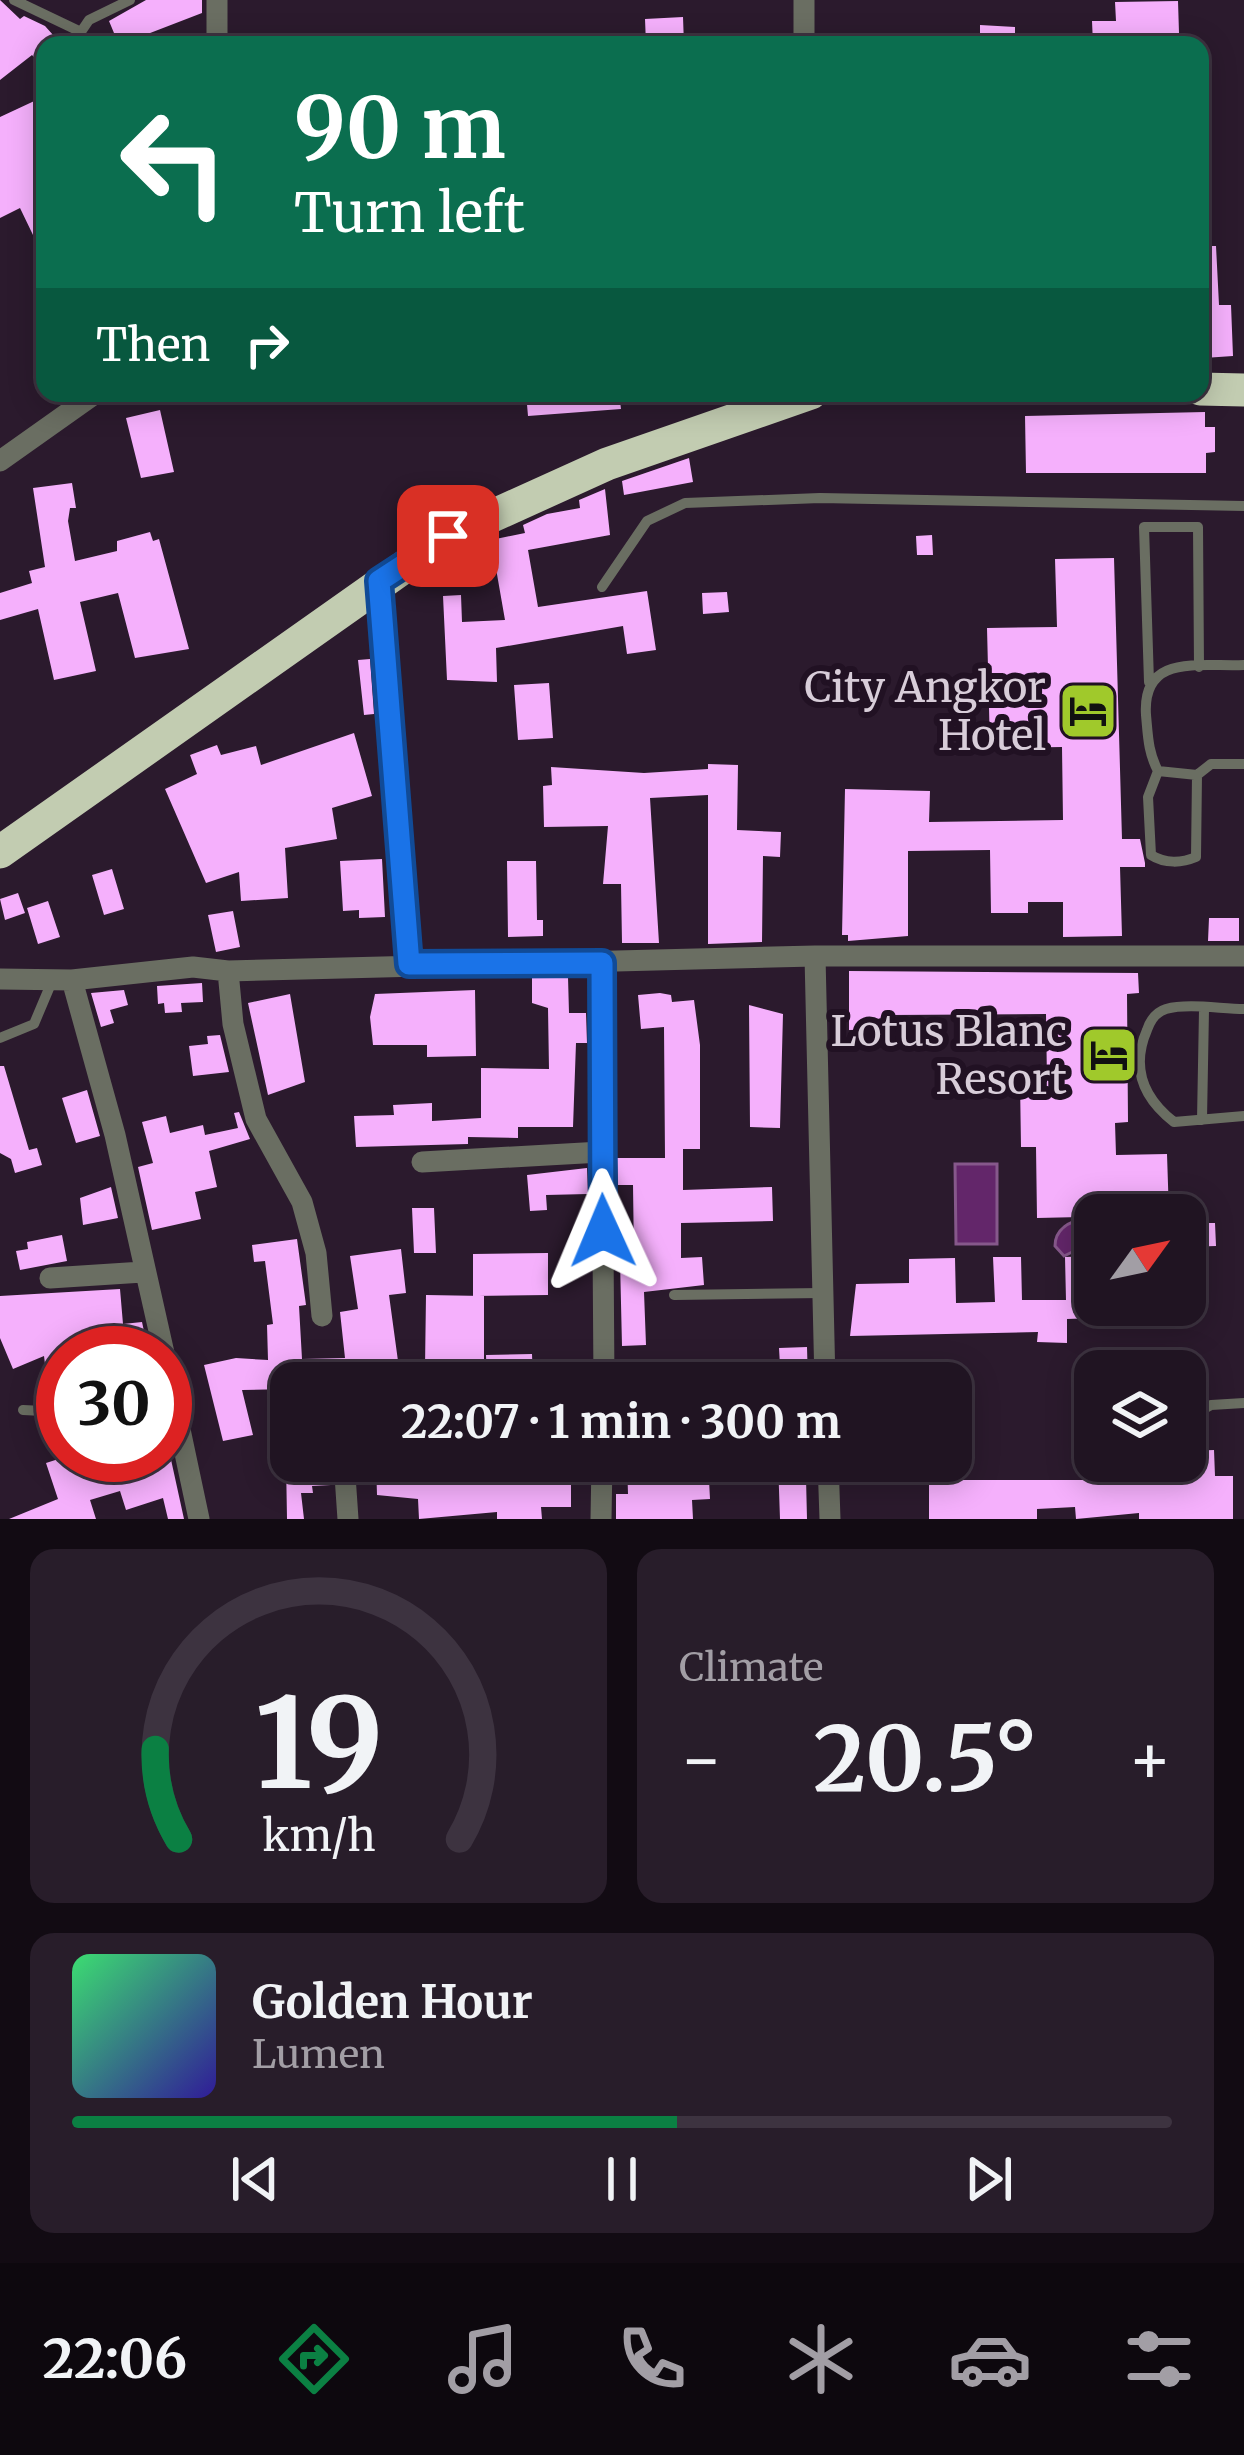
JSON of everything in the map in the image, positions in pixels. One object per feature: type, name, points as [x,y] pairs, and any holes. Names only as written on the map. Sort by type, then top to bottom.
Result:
[{"type":"highway","points":[[1209,389],[1244,390]]},
{"type":"highway","points":[[0,852],[448,536],[530,495],[786,402]]},
{"type":"street","points":[[217,0],[217,36]]},
{"type":"street","points":[[804,0],[804,36]]},
{"type":"street","points":[[0,461],[83,402]]},
{"type":"street","points":[[379,581],[409,964]]},
{"type":"street","points":[[0,979],[63,980],[193,967],[228,971],[814,956],[1244,956]]},
{"type":"street","points":[[814,956],[824,1362]]},
{"type":"street","points":[[602,963],[604,1362]]},
{"type":"street","points":[[228,971],[233,1024],[256,1119],[302,1202],[316,1253],[322,1316]]},
{"type":"street","points":[[63,980],[115,1135],[156,1326]]},
{"type":"street","points":[[422,1162],[602,1152]]},
{"type":"street","points":[[50,1278],[143,1272]]},
{"type":"street","points":[[190,1482],[199,1519]]},
{"type":"street","points":[[345,1482],[348,1519]]},
{"type":"street","points":[[601,1519],[602,1482]]},
{"type":"street","points":[[829,1482],[830,1519]]},
{"type":"lane","points":[[14,0],[79,31]]},
{"type":"lane","points":[[76,36],[101,11],[130,0]]},
{"type":"lane","points":[[602,587],[646,521],[685,503],[820,498],[1244,506]]},
{"type":"lane","points":[[1158,770],[1149,755],[1145,698],[1149,682],[1144,526],[1198,526],[1198,667]]},
{"type":"lane","points":[[1149,682],[1170,665],[1244,664]]},
{"type":"lane","points":[[1158,770],[1197,775],[1211,764],[1244,764]]},
{"type":"lane","points":[[1158,770],[1148,797],[1151,855],[1159,860],[1185,862],[1196,857],[1197,775]]},
{"type":"lane","points":[[0,1038],[34,1024],[63,980]]},
{"type":"lane","points":[[1244,1009],[1166,1009],[1152,1018],[1138,1051],[1137,1072],[1156,1109],[1174,1122],[1244,1116]]},
{"type":"lane","points":[[1202,1120],[1204,1010]]},
{"type":"lane","points":[[674,1295],[822,1293]]},
{"type":"lane","points":[[1206,1408],[1244,1403]]},
{"type":"lane","points":[[23,1410],[36,1411]]},
{"type":"shaded area","points":[[955,1164],[997,1164],[997,1244],[956,1244]]},
{"type":"shaded area","points":[[1074,1222],[1074,1251],[1064,1256],[1055,1246]]},
{"type":"building","points":[[0,0],[20,19],[24,16],[45,26],[54,36],[36,36],[36,59],[32,55],[0,80]]},
{"type":"building","points":[[146,0],[202,0],[202,13],[142,36],[115,36],[109,21]]},
{"type":"building","points":[[1178,1],[1179,33],[1093,36],[1092,21],[1116,21],[1115,2]]},
{"type":"building","points":[[683,17],[684,36],[646,36],[645,19]]},
{"type":"building","points":[[980,25],[1015,27],[1015,36],[980,36]]},
{"type":"building","points":[[36,100],[33,235],[20,208],[0,218],[0,117]]},
{"type":"building","points":[[1209,246],[1216,246],[1219,305],[1231,305],[1233,356],[1209,358]]},
{"type":"building","points":[[527,402],[620,402],[621,409],[528,416]]},
{"type":"building","points":[[160,410],[174,472],[141,478],[126,418]]},
{"type":"building","points":[[1205,412],[1205,427],[1215,427],[1215,452],[1206,453],[1206,473],[1026,473],[1025,416]]},
{"type":"building","points":[[689,458],[693,482],[624,495],[622,481]]},
{"type":"building","points":[[72,483],[76,508],[70,508],[68,521],[75,561],[117,551],[117,541],[150,532],[153,541],[159,539],[189,649],[135,658],[118,593],[80,602],[96,671],[54,680],[38,609],[0,620],[0,593],[32,583],[29,571],[45,567],[33,488]]},
{"type":"building","points":[[605,489],[610,535],[528,550],[538,607],[647,591],[656,650],[627,654],[623,626],[496,648],[497,682],[447,680],[443,596],[461,595],[462,622],[505,620],[491,540],[525,533],[523,525],[547,514],[580,508],[579,500]]},
{"type":"building","points":[[932,535],[933,555],[917,555],[916,536]]},
{"type":"building","points":[[1114,558],[1122,839],[1140,839],[1145,863],[1145,867],[1120,867],[1122,936],[1063,937],[1063,902],[1028,902],[1028,913],[991,913],[990,850],[908,851],[908,936],[848,941],[848,935],[842,935],[845,789],[930,791],[929,822],[1063,820],[1062,747],[990,748],[987,628],[1057,627],[1055,559]]},
{"type":"building","points":[[727,592],[729,612],[703,614],[702,593]]},
{"type":"building","points":[[370,659],[374,714],[364,715],[358,660]]},
{"type":"building","points":[[549,683],[553,738],[518,740],[514,685]]},
{"type":"building","points":[[354,733],[372,796],[332,808],[337,839],[285,848],[288,898],[241,901],[239,872],[206,883],[165,789],[197,774],[190,755],[217,745],[221,755],[256,746],[261,765]]},
{"type":"building","points":[[708,764],[738,765],[737,830],[781,832],[780,857],[763,856],[762,942],[708,944],[708,795],[650,798],[659,943],[622,943],[621,884],[603,884],[608,826],[544,827],[543,786],[552,785],[551,767],[644,773],[708,769]]},
{"type":"building","points":[[382,859],[385,917],[359,918],[359,910],[343,911],[340,861]]},
{"type":"building","points":[[507,861],[536,861],[537,920],[543,920],[543,936],[508,937]]},
{"type":"building","points":[[112,869],[124,909],[104,915],[92,875]]},
{"type":"building","points":[[18,893],[25,913],[5,920],[0,899]]},
{"type":"building","points":[[48,901],[60,937],[38,944],[27,908]]},
{"type":"building","points":[[233,911],[240,947],[216,952],[208,915]]},
{"type":"building","points":[[1209,918],[1239,918],[1239,941],[1208,941]]},
{"type":"building","points":[[849,971],[1138,973],[1139,993],[1127,994],[1128,1122],[1115,1123],[1116,1155],[1167,1154],[1168,1194],[1074,1194],[1074,1217],[1037,1218],[1036,1147],[1021,1147],[1020,1082],[1047,1082],[1046,1014],[889,1015],[889,1029],[849,1030]]},
{"type":"building","points":[[568,977],[569,1013],[586,1013],[587,1043],[576,1043],[573,1127],[518,1127],[518,1138],[468,1137],[468,1144],[356,1147],[354,1116],[394,1115],[393,1105],[432,1103],[432,1121],[481,1118],[481,1068],[549,1069],[548,1008],[532,1003],[532,978]]},
{"type":"building","points":[[202,983],[203,1002],[181,1003],[182,1012],[165,1013],[164,1003],[158,1004],[157,986]]},
{"type":"building","points":[[124,990],[128,1005],[110,1010],[114,1023],[101,1027],[91,993]]},
{"type":"building","points":[[475,990],[476,1056],[427,1057],[427,1045],[373,1045],[370,1017],[375,994]]},
{"type":"building","points":[[290,994],[305,1082],[268,1095],[248,1003]]},
{"type":"building","points":[[638,995],[671,995],[672,1002],[694,1000],[700,1045],[700,1149],[683,1149],[683,1190],[772,1187],[773,1221],[681,1223],[681,1258],[702,1257],[704,1285],[644,1292],[646,1345],[622,1346],[620,1260],[634,1259],[633,1185],[618,1185],[617,1158],[665,1158],[664,1027],[641,1029]]},
{"type":"building","points":[[749,1005],[783,1014],[780,1128],[750,1127]]},
{"type":"building","points":[[220,1035],[229,1072],[193,1076],[189,1046],[208,1044],[207,1036]]},
{"type":"building","points":[[0,1066],[4,1066],[29,1150],[37,1148],[42,1165],[15,1173],[11,1159],[0,1153]]},
{"type":"building","points":[[87,1090],[100,1136],[76,1143],[62,1098]]},
{"type":"building","points":[[239,1112],[250,1139],[209,1151],[217,1187],[195,1192],[201,1219],[152,1230],[138,1167],[153,1163],[142,1122],[166,1116],[170,1133],[203,1125],[205,1135],[238,1128],[234,1113]]},
{"type":"building","points":[[587,1168],[588,1194],[546,1195],[547,1210],[530,1211],[527,1175]]},
{"type":"building","points":[[111,1187],[118,1218],[83,1225],[80,1198]]},
{"type":"building","points":[[412,1208],[434,1208],[436,1253],[414,1253]]},
{"type":"building","points":[[1206,1223],[1215,1223],[1216,1246],[1206,1246]]},
{"type":"building","points":[[62,1235],[67,1261],[20,1270],[16,1251],[28,1249],[27,1242]]},
{"type":"building","points":[[297,1239],[306,1305],[299,1306],[302,1359],[345,1358],[340,1312],[358,1309],[350,1256],[401,1249],[406,1293],[389,1295],[398,1362],[270,1362],[270,1389],[242,1390],[253,1435],[223,1441],[204,1365],[236,1358],[268,1360],[267,1325],[273,1324],[265,1261],[254,1262],[252,1245]]},
{"type":"building","points":[[548,1253],[548,1295],[473,1296],[473,1254]]},
{"type":"building","points":[[993,1257],[1021,1257],[1022,1300],[1066,1300],[1065,1257],[1074,1257],[1074,1319],[1067,1319],[1067,1343],[1037,1342],[1038,1332],[850,1336],[856,1284],[909,1283],[909,1259],[955,1258],[956,1303],[995,1302]]},
{"type":"building","points":[[120,1289],[123,1324],[142,1322],[143,1326],[36,1326],[36,1359],[13,1369],[0,1338],[0,1296]]},
{"type":"building","points":[[426,1295],[484,1296],[484,1362],[425,1362]]},
{"type":"building","points":[[807,1347],[807,1362],[780,1362],[779,1348]]},
{"type":"building","points":[[532,1354],[532,1362],[486,1362],[486,1355]]},
{"type":"building","points":[[1206,1450],[1214,1450],[1215,1476],[1233,1476],[1233,1519],[1139,1519],[1139,1513],[1076,1519],[1075,1507],[1037,1509],[1037,1519],[929,1519],[929,1482],[1206,1482]]},
{"type":"building","points":[[52,1482],[176,1482],[184,1519],[168,1519],[163,1498],[126,1510],[120,1491],[90,1500],[96,1519],[9,1519],[58,1499]]},
{"type":"building","points":[[286,1482],[331,1482],[312,1486],[313,1493],[301,1493],[304,1519],[287,1519]]},
{"type":"building","points":[[377,1482],[571,1482],[571,1507],[541,1507],[542,1519],[497,1519],[497,1512],[419,1519],[418,1499],[377,1495]]},
{"type":"building","points":[[628,1482],[709,1482],[710,1499],[692,1500],[693,1519],[616,1519],[616,1494],[628,1494]]},
{"type":"building","points":[[779,1482],[806,1482],[807,1519],[780,1519]]},
{"type":"place","name":"City Angkor Hotel","points":[[1088,711]]},
{"type":"place","name":"Lotus Blanc Resort","points":[[1109,1055]]},
{"type":"route","points":[[448,536],[379,581],[409,964],[602,963],[603,1231]]}]
